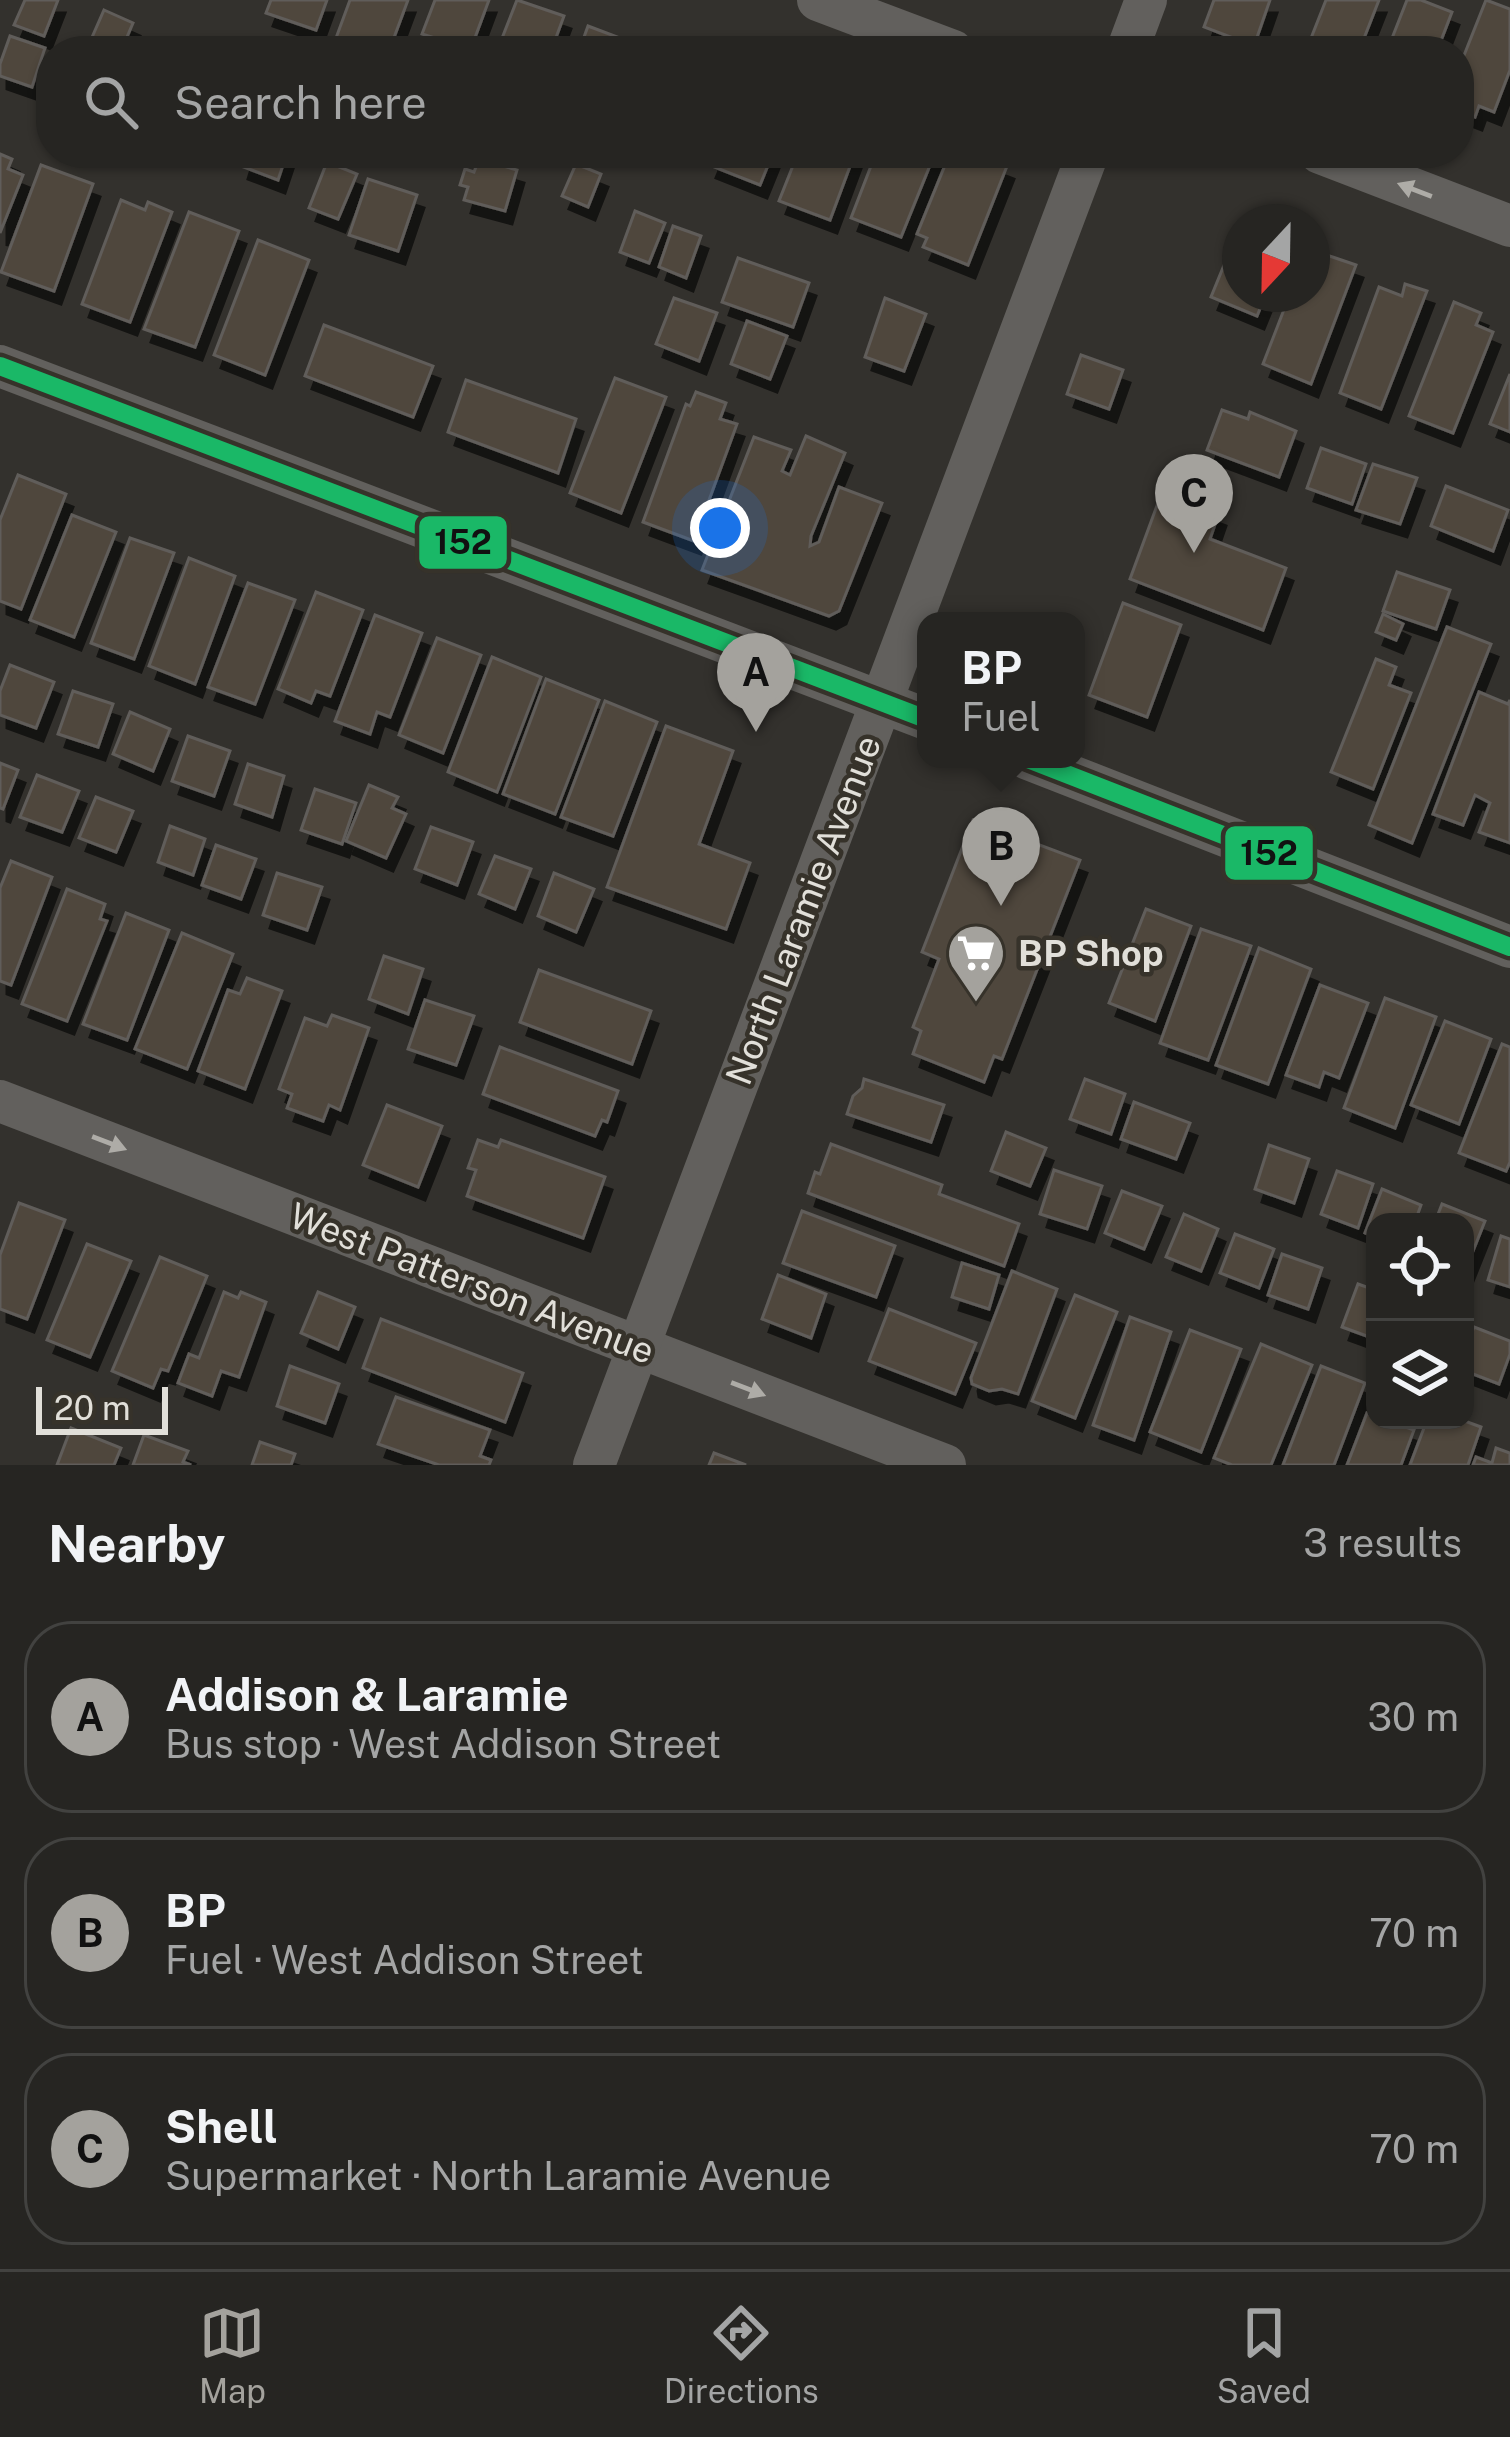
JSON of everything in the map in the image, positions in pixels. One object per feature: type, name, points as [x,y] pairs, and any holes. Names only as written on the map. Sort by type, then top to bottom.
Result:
[{"type":"street","points":[[818,0],[913,36]]},
{"type":"street","points":[[1133,36],[1146,0]]},
{"type":"street","name":"North Laramie Avenue","points":[[594,1465],[1082,168]]},
{"type":"street","points":[[1359,168],[1510,226]]},
{"type":"street","points":[[0,366],[917,715]]},
{"type":"street","points":[[1051,768],[1510,946]]},
{"type":"street","name":"West Patterson Avenue","points":[[0,1101],[945,1465]]},
{"type":"building","points":[[25,0],[58,0],[44,36],[14,25]]},
{"type":"building","points":[[271,0],[327,0],[316,30],[266,13]]},
{"type":"building","points":[[350,0],[408,0],[395,36],[337,36]]},
{"type":"building","points":[[435,0],[489,0],[476,36],[422,34]]},
{"type":"building","points":[[517,0],[564,16],[557,36],[503,36]]},
{"type":"building","points":[[1214,0],[1270,0],[1257,36],[1228,36],[1204,27]]},
{"type":"building","points":[[1326,0],[1379,0],[1365,36],[1312,36]]},
{"type":"building","points":[[1407,0],[1421,0],[1452,12],[1443,36],[1393,36]]},
{"type":"building","points":[[1486,0],[1510,9],[1510,70],[1494,112],[1479,106],[1475,117],[1474,36]]},
{"type":"building","points":[[104,10],[133,23],[127,36],[93,36]]},
{"type":"building","points":[[588,26],[615,36],[584,36]]},
{"type":"building","points":[[10,36],[36,45],[32,87],[0,76]]},
{"type":"building","points":[[0,154],[12,159],[8,169],[23,175],[0,233]]},
{"type":"building","points":[[40,168],[93,184],[54,291],[1,272]]},
{"type":"building","points":[[246,168],[282,168],[278,180]]},
{"type":"building","points":[[325,168],[357,174],[338,219],[309,208]]},
{"type":"building","points":[[476,168],[517,170],[505,211],[464,200],[468,187],[460,185],[465,169],[474,172]]},
{"type":"building","points":[[574,168],[601,174],[588,207],[562,196]]},
{"type":"building","points":[[717,168],[767,168],[760,185]]},
{"type":"building","points":[[792,168],[849,168],[830,220],[779,201]]},
{"type":"building","points":[[870,168],[929,168],[901,237],[851,218]]},
{"type":"building","points":[[944,168],[1006,168],[968,265],[923,247],[927,238],[917,234]]},
{"type":"building","points":[[368,179],[417,195],[398,251],[349,235]]},
{"type":"building","points":[[121,200],[145,210],[148,202],[172,212],[130,322],[82,304]]},
{"type":"building","points":[[635,211],[665,223],[649,263],[620,252]]},
{"type":"building","points":[[189,212],[239,231],[195,347],[144,329]]},
{"type":"building","points":[[673,226],[701,236],[686,278],[659,267]]},
{"type":"building","points":[[258,240],[309,260],[265,375],[214,355]]},
{"type":"building","points":[[1330,256],[1356,265],[1311,384],[1263,364],[1283,312],[1330,312]]},
{"type":"building","points":[[738,258],[809,283],[793,327],[722,302]]},
{"type":"building","points":[[1222,270],[1222,302],[1211,297]]},
{"type":"building","points":[[1405,284],[1427,291],[1381,409],[1340,393],[1379,287],[1402,296]]},
{"type":"building","points":[[674,298],[717,313],[699,361],[656,344]]},
{"type":"building","points":[[885,298],[926,314],[904,371],[865,357]]},
{"type":"building","points":[[1454,302],[1481,313],[1476,325],[1493,332],[1453,433],[1409,416]]},
{"type":"building","points":[[747,321],[787,336],[770,379],[731,364]]},
{"type":"building","points":[[324,325],[433,366],[413,417],[305,376]]},
{"type":"building","points":[[1081,355],[1123,370],[1109,409],[1067,394]]},
{"type":"building","points":[[1510,374],[1510,432],[1490,424]]},
{"type":"building","points":[[615,378],[666,397],[621,513],[570,493]]},
{"type":"building","points":[[466,380],[576,419],[558,473],[448,432]]},
{"type":"building","points":[[696,392],[726,403],[720,419],[737,424],[694,541],[643,522],[686,404],[690,406]]},
{"type":"building","points":[[1222,410],[1248,419],[1250,412],[1296,431],[1279,477],[1207,450]]},
{"type":"building","points":[[806,436],[845,453],[810,546],[819,542],[839,487],[882,503],[839,611],[829,616],[702,570],[754,437],[791,450],[782,471],[790,475]]},
{"type":"building","points":[[1321,448],[1366,464],[1352,504],[1307,488]]},
{"type":"building","points":[[1373,464],[1417,478],[1400,524],[1356,510]]},
{"type":"building","points":[[18,475],[66,494],[21,609],[0,601],[0,520]]},
{"type":"building","points":[[1446,486],[1508,510],[1493,551],[1431,526]]},
{"type":"building","points":[[1162,492],[1219,513],[1210,539],[1286,568],[1263,630],[1130,579]]},
{"type":"building","points":[[72,515],[116,532],[74,637],[30,620]]},
{"type":"building","points":[[130,538],[174,553],[134,659],[91,643]]},
{"type":"building","points":[[189,558],[235,576],[195,684],[149,666]]},
{"type":"building","points":[[1397,572],[1450,590],[1436,629],[1383,611]]},
{"type":"building","points":[[248,583],[295,600],[255,704],[208,687]]},
{"type":"building","points":[[316,592],[363,610],[330,696],[316,691],[311,703],[278,689]]},
{"type":"building","points":[[1123,603],[1181,625],[1147,717],[1089,695]]},
{"type":"building","points":[[1383,614],[1403,624],[1396,640],[1376,632]]},
{"type":"building","points":[[375,615],[422,633],[390,717],[377,712],[370,734],[335,721]]},
{"type":"building","points":[[1447,627],[1491,644],[1412,843],[1369,825]]},
{"type":"building","points":[[437,638],[481,655],[443,753],[399,735]]},
{"type":"building","points":[[492,657],[541,677],[497,792],[448,772]]},
{"type":"building","points":[[1376,659],[1396,667],[1389,685],[1411,693],[1373,789],[1331,772]]},
{"type":"building","points":[[10,665],[54,682],[36,728],[0,715],[0,691]]},
{"type":"building","points":[[546,679],[599,700],[555,814],[503,794]]},
{"type":"building","points":[[73,691],[113,704],[98,747],[58,734]]},
{"type":"building","points":[[1479,692],[1508,704],[1510,700],[1510,843],[1479,832],[1490,803],[1475,795],[1463,825],[1433,814]]},
{"type":"building","points":[[605,701],[657,722],[613,836],[561,817]]},
{"type":"building","points":[[130,712],[170,729],[153,771],[113,754]]},
{"type":"building","points":[[666,726],[733,751],[699,844],[750,863],[726,929],[607,887]]},
{"type":"building","points":[[188,736],[230,751],[214,796],[172,781]]},
{"type":"building","points":[[0,763],[18,770],[3,809],[0,808]]},
{"type":"building","points":[[248,764],[284,776],[272,817],[235,804]]},
{"type":"building","points":[[37,775],[79,791],[62,832],[20,817]]},
{"type":"building","points":[[369,785],[398,797],[392,808],[406,814],[386,858],[346,841]]},
{"type":"building","points":[[315,789],[356,803],[342,844],[301,830]]},
{"type":"building","points":[[96,797],[133,811],[116,852],[79,838]]},
{"type":"building","points":[[973,820],[1080,860],[1002,1059],[994,1056],[984,1082],[913,1054],[921,1031],[913,1027],[939,959],[922,952]]},
{"type":"building","points":[[170,826],[205,839],[193,875],[158,862]]},
{"type":"building","points":[[431,827],[473,842],[457,885],[415,869]]},
{"type":"building","points":[[216,845],[256,859],[241,899],[202,885]]},
{"type":"building","points":[[495,856],[531,869],[515,909],[479,894]]},
{"type":"building","points":[[11,861],[52,877],[11,985],[0,981],[0,888]]},
{"type":"building","points":[[277,873],[322,887],[307,930],[263,915]]},
{"type":"building","points":[[554,873],[594,889],[576,932],[538,916]]},
{"type":"building","points":[[67,889],[105,904],[100,919],[107,921],[67,1021],[22,1004]]},
{"type":"building","points":[[1146,909],[1191,926],[1155,1021],[1109,1003]]},
{"type":"building","points":[[126,913],[169,930],[127,1040],[83,1024]]},
{"type":"building","points":[[1201,929],[1251,946],[1208,1060],[1160,1043]]},
{"type":"building","points":[[182,933],[233,954],[187,1069],[135,1049]]},
{"type":"building","points":[[1259,948],[1311,969],[1268,1084],[1216,1065]]},
{"type":"building","points":[[384,956],[423,969],[408,1014],[369,999]]},
{"type":"building","points":[[539,970],[651,1011],[632,1064],[520,1022]]},
{"type":"building","points":[[247,978],[282,991],[245,1089],[198,1071],[228,990],[240,994]]},
{"type":"building","points":[[1320,985],[1368,1003],[1339,1078],[1324,1072],[1319,1087],[1286,1075]]},
{"type":"building","points":[[1385,998],[1436,1017],[1395,1128],[1344,1108]]},
{"type":"building","points":[[425,1000],[474,1016],[456,1065],[408,1049]]},
{"type":"building","points":[[332,1015],[369,1028],[340,1110],[329,1105],[323,1121],[287,1108],[292,1094],[279,1089],[305,1018],[327,1026]]},
{"type":"building","points":[[1445,1021],[1491,1039],[1459,1124],[1411,1105]]},
{"type":"building","points":[[1502,1044],[1510,1047],[1510,1162],[1506,1171],[1459,1153]]},
{"type":"building","points":[[500,1047],[618,1091],[607,1122],[602,1120],[595,1136],[483,1094]]},
{"type":"building","points":[[864,1079],[944,1105],[931,1142],[847,1114]]},
{"type":"building","points":[[1085,1079],[1125,1094],[1111,1134],[1070,1119]]},
{"type":"building","points":[[1134,1102],[1190,1123],[1176,1159],[1121,1139]]},
{"type":"building","points":[[387,1105],[442,1126],[418,1187],[363,1165]]},
{"type":"building","points":[[1006,1132],[1046,1148],[1030,1186],[991,1171]]},
{"type":"building","points":[[478,1140],[498,1147],[501,1140],[605,1177],[583,1238],[467,1196],[476,1170],[468,1168]]},
{"type":"building","points":[[831,1144],[942,1185],[939,1194],[1019,1224],[1004,1266],[808,1193]]},
{"type":"building","points":[[1269,1145],[1309,1159],[1294,1203],[1255,1189]]},
{"type":"building","points":[[1054,1170],[1102,1186],[1087,1229],[1040,1214]]},
{"type":"building","points":[[1337,1171],[1373,1184],[1358,1228],[1321,1214]]},
{"type":"building","points":[[1382,1189],[1421,1205],[1418,1213],[1373,1213]]},
{"type":"building","points":[[1122,1191],[1162,1206],[1144,1249],[1105,1233]]},
{"type":"building","points":[[19,1203],[65,1220],[27,1319],[0,1309],[0,1255]]},
{"type":"building","points":[[1442,1204],[1465,1213],[1438,1213]]},
{"type":"building","points":[[802,1211],[895,1246],[876,1297],[783,1263]]},
{"type":"building","points":[[1184,1214],[1218,1229],[1201,1271],[1166,1257]]},
{"type":"building","points":[[1474,1217],[1485,1221],[1474,1248]]},
{"type":"building","points":[[1235,1234],[1274,1249],[1259,1288],[1220,1273]]},
{"type":"building","points":[[1501,1236],[1510,1239],[1510,1287],[1488,1280]]},
{"type":"building","points":[[87,1244],[131,1261],[90,1357],[47,1340]]},
{"type":"building","points":[[1282,1254],[1322,1268],[1308,1309],[1268,1295]]},
{"type":"building","points":[[160,1257],[207,1276],[168,1371],[161,1369],[153,1388],[112,1371]]},
{"type":"building","points":[[962,1263],[999,1275],[989,1309],[952,1297]]},
{"type":"building","points":[[1012,1271],[1057,1289],[1018,1394],[989,1391],[972,1384],[971,1378]]},
{"type":"building","points":[[778,1275],[826,1294],[811,1338],[762,1319]]},
{"type":"building","points":[[1358,1284],[1366,1287],[1366,1336],[1342,1327]]},
{"type":"building","points":[[224,1292],[238,1298],[241,1292],[266,1302],[239,1377],[221,1371],[212,1396],[178,1383],[189,1354],[199,1358]]},
{"type":"building","points":[[318,1292],[355,1307],[338,1349],[301,1333]]},
{"type":"building","points":[[1075,1295],[1117,1312],[1075,1418],[1032,1401]]},
{"type":"building","points":[[889,1309],[976,1343],[955,1394],[869,1361]]},
{"type":"building","points":[[1130,1317],[1171,1332],[1134,1440],[1093,1425]]},
{"type":"building","points":[[381,1319],[523,1373],[505,1422],[363,1368]]},
{"type":"building","points":[[1474,1327],[1510,1341],[1499,1384],[1474,1374]]},
{"type":"building","points":[[1190,1330],[1241,1349],[1201,1452],[1150,1432]]},
{"type":"building","points":[[1261,1344],[1312,1365],[1271,1465],[1232,1465],[1214,1458]]},
{"type":"building","points":[[290,1366],[339,1384],[325,1423],[277,1406]]},
{"type":"building","points":[[1321,1366],[1365,1383],[1334,1465],[1283,1465]]},
{"type":"building","points":[[396,1397],[490,1430],[480,1456],[491,1460],[489,1465],[439,1465],[378,1444]]},
{"type":"building","points":[[1366,1416],[1366,1429],[1414,1430],[1401,1465],[1347,1465]]},
{"type":"building","points":[[1481,1427],[1468,1465],[1410,1465],[1424,1429]]},
{"type":"building","points":[[71,1428],[121,1448],[114,1465],[57,1465]]},
{"type":"building","points":[[144,1435],[188,1451],[183,1462],[191,1465],[133,1465]]},
{"type":"building","points":[[260,1442],[295,1454],[291,1465],[252,1465]]},
{"type":"building","points":[[1496,1448],[1510,1453],[1510,1465],[1473,1465],[1476,1457],[1492,1463]]},
{"type":"building","points":[[714,1453],[746,1465],[709,1465]]},
{"type":"transit line","name":"152","points":[[0,366],[917,716]]},
{"type":"transit line","name":"152","points":[[1051,768],[1510,947]]},
{"type":"place","name":"Shell","points":[[1194,553]]},
{"type":"place","name":"Addison & Laramie","points":[[756,732]]},
{"type":"place","name":"BP","points":[[1001,906]]},
{"type":"place","name":"BP Shop","points":[[976,1004]]}]
